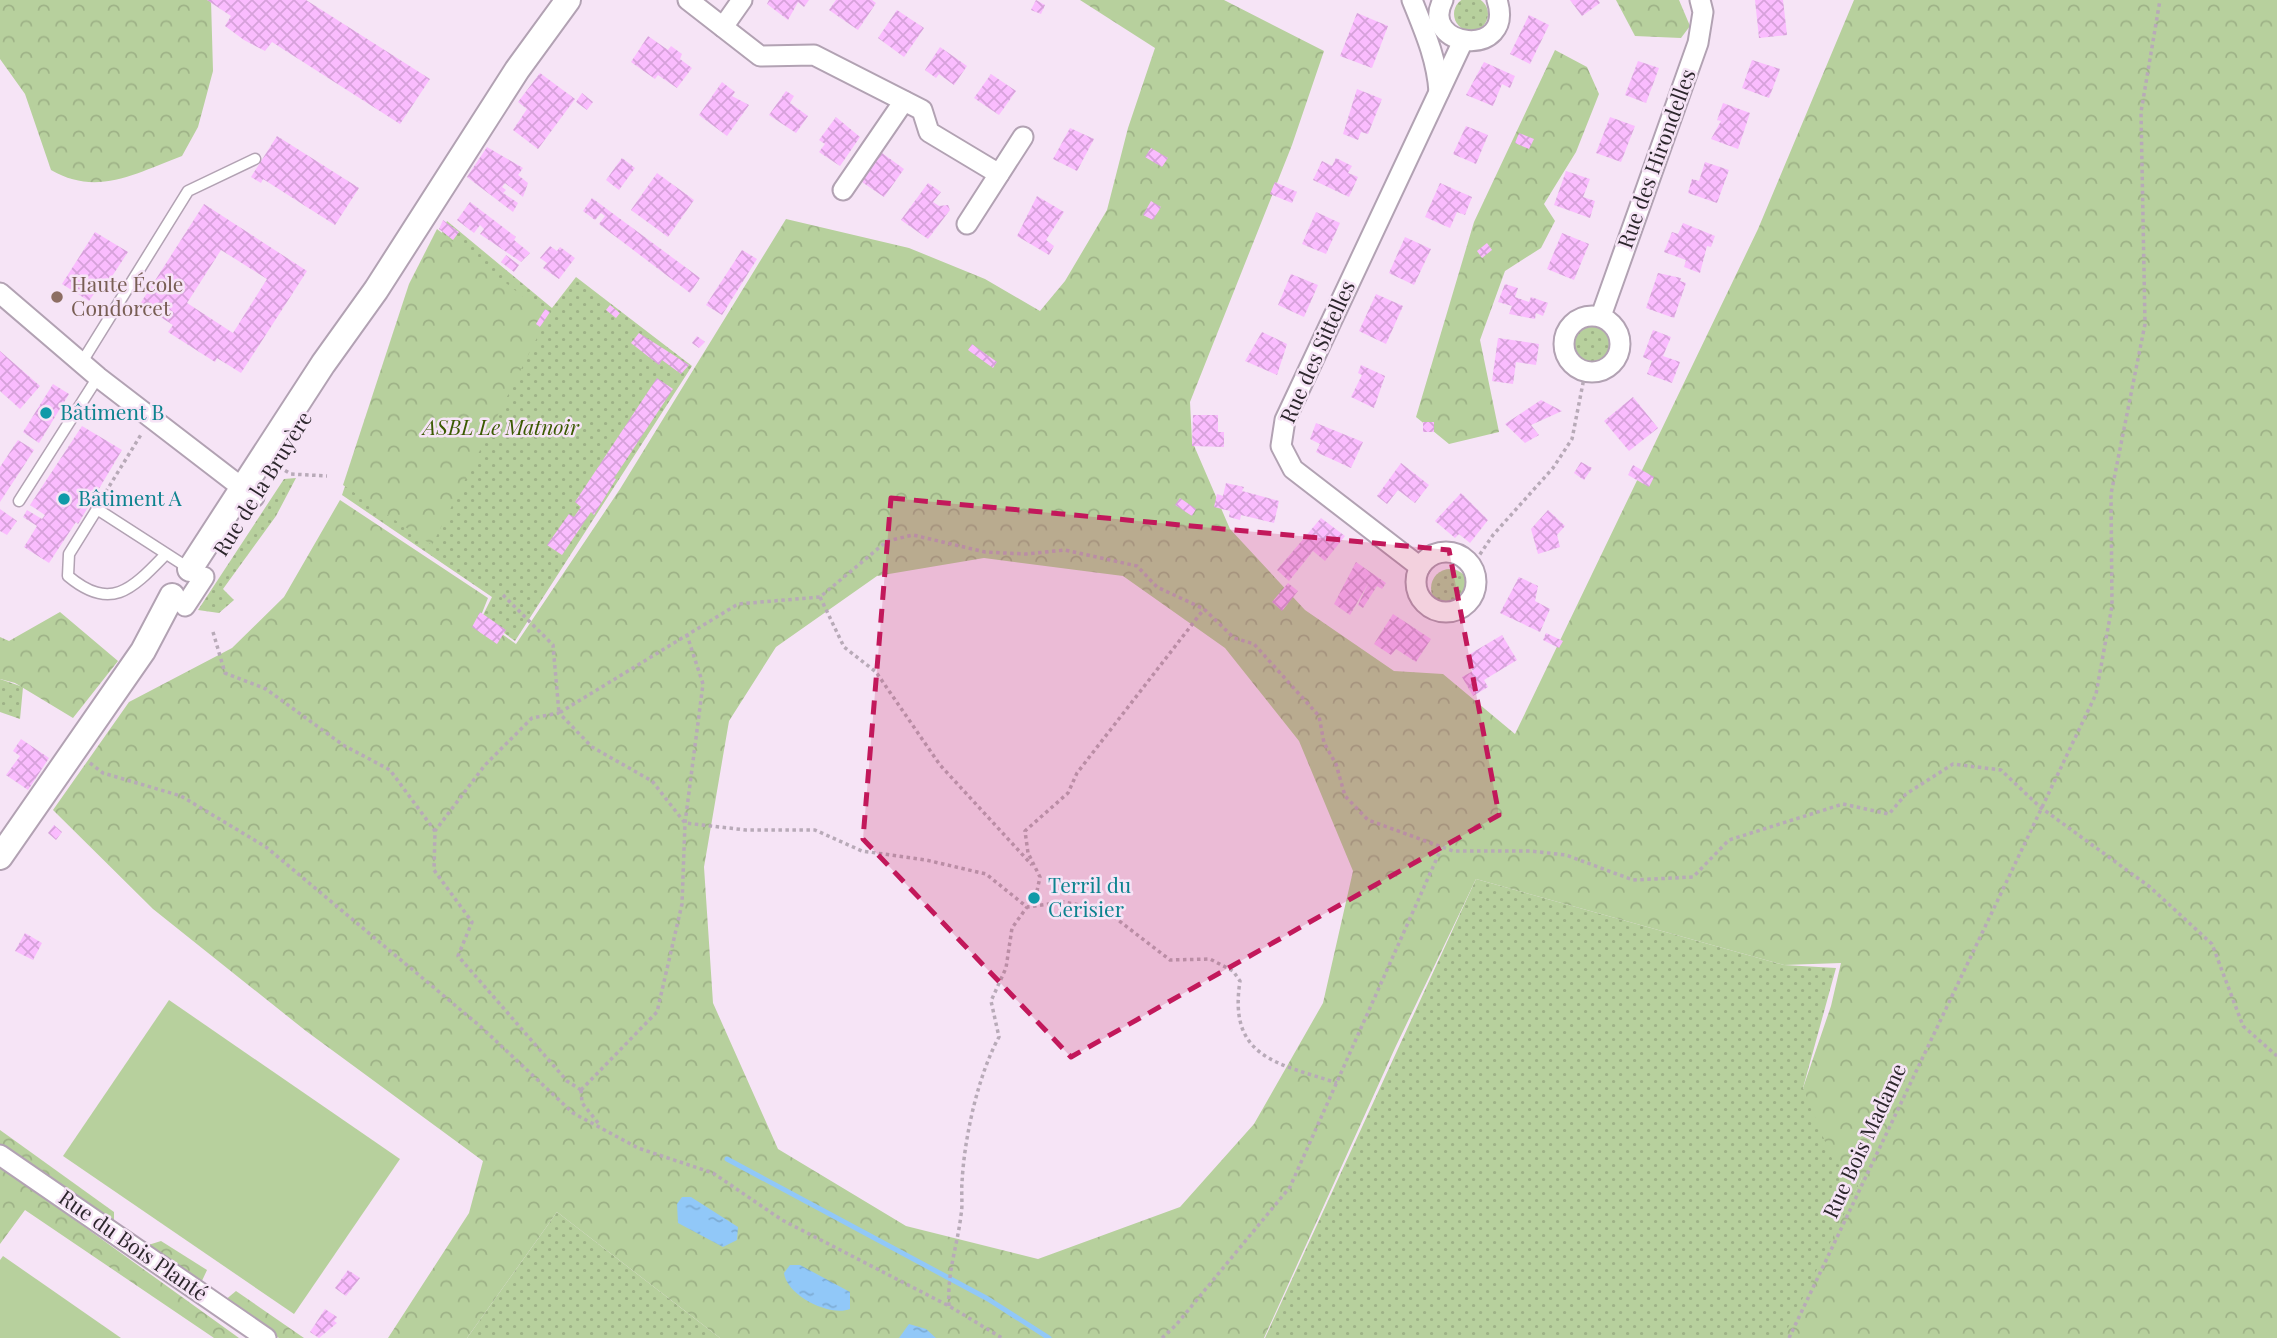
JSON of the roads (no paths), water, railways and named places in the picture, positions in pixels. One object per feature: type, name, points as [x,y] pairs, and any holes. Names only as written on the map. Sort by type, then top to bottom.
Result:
[{"type":"street","name":"Rue de la Bruyère","points":[[0,857],[179,601],[517,70],[568,0]]},
{"type":"street","points":[[688,0],[760,56],[814,55],[922,110],[929,132],[999,174]]},
{"type":"street","points":[[723,27],[742,0]]},
{"type":"street","points":[[1412,0],[1437,70],[1439,92]]},
{"type":"street","points":[[1437,2],[1443,26],[1463,41],[1485,38],[1496,27],[1500,10],[1497,0]]},
{"type":"street","name":"Rue des Hirondelles","points":[[1601,316],[1698,43],[1703,12],[1700,0]]},
{"type":"street","name":"Rue des Sittelles","points":[[1420,567],[1293,468],[1281,446],[1285,420],[1463,41]]},
{"type":"street","points":[[843,190],[904,101]]},
{"type":"street","points":[[967,224],[1023,137]]},
{"type":"street","points":[[0,293],[99,377],[248,493]]},
{"type":"street","name":"Rue de la Bruyère","points":[[248,493],[286,469],[335,373],[365,306]]},
{"type":"street","points":[[1601,316],[1615,327],[1621,344],[1619,354],[1605,370],[1585,373],[1572,365],[1566,355],[1563,345],[1566,333],[1574,323],[1583,318],[1601,316]]},
{"type":"street","points":[[1449,552],[1465,558],[1472,566],[1477,584],[1472,600],[1464,607],[1444,613],[1431,609],[1418,593],[1416,577],[1420,567],[1429,558],[1449,552]]},
{"type":"street","name":"Rue du Bois Planté","points":[[0,1155],[265,1338]]},
{"type":"lane","points":[[82,362],[188,191],[255,159]]},
{"type":"lane","points":[[19,501],[99,377]]},
{"type":"lane","points":[[165,555],[122,593],[99,596],[81,587],[68,576],[69,554],[97,509],[197,573]]},
{"type":"water","points":[[682,1197],[691,1197],[738,1227],[737,1240],[723,1247],[678,1223],[677,1204]]},
{"type":"water","points":[[790,1265],[800,1265],[850,1292],[850,1309],[832,1310],[801,1297],[787,1281],[784,1273]]},
{"type":"water","points":[[909,1324],[926,1329],[936,1338],[899,1338]]},
{"type":"waterway","points":[[727,1159],[988,1299],[1049,1338]]},
{"type":"place","name":"Haute École Condorcet","points":[[57,297]]},
{"type":"place","name":"Bâtiment B","points":[[46,413]]},
{"type":"place","name":"Bâtiment A","points":[[64,499]]},
{"type":"place","name":"Terril du Cerisier","points":[[1034,898]]},
{"type":"park label","name":"ASBL Le Matnoir","points":[[501,428]]}]
